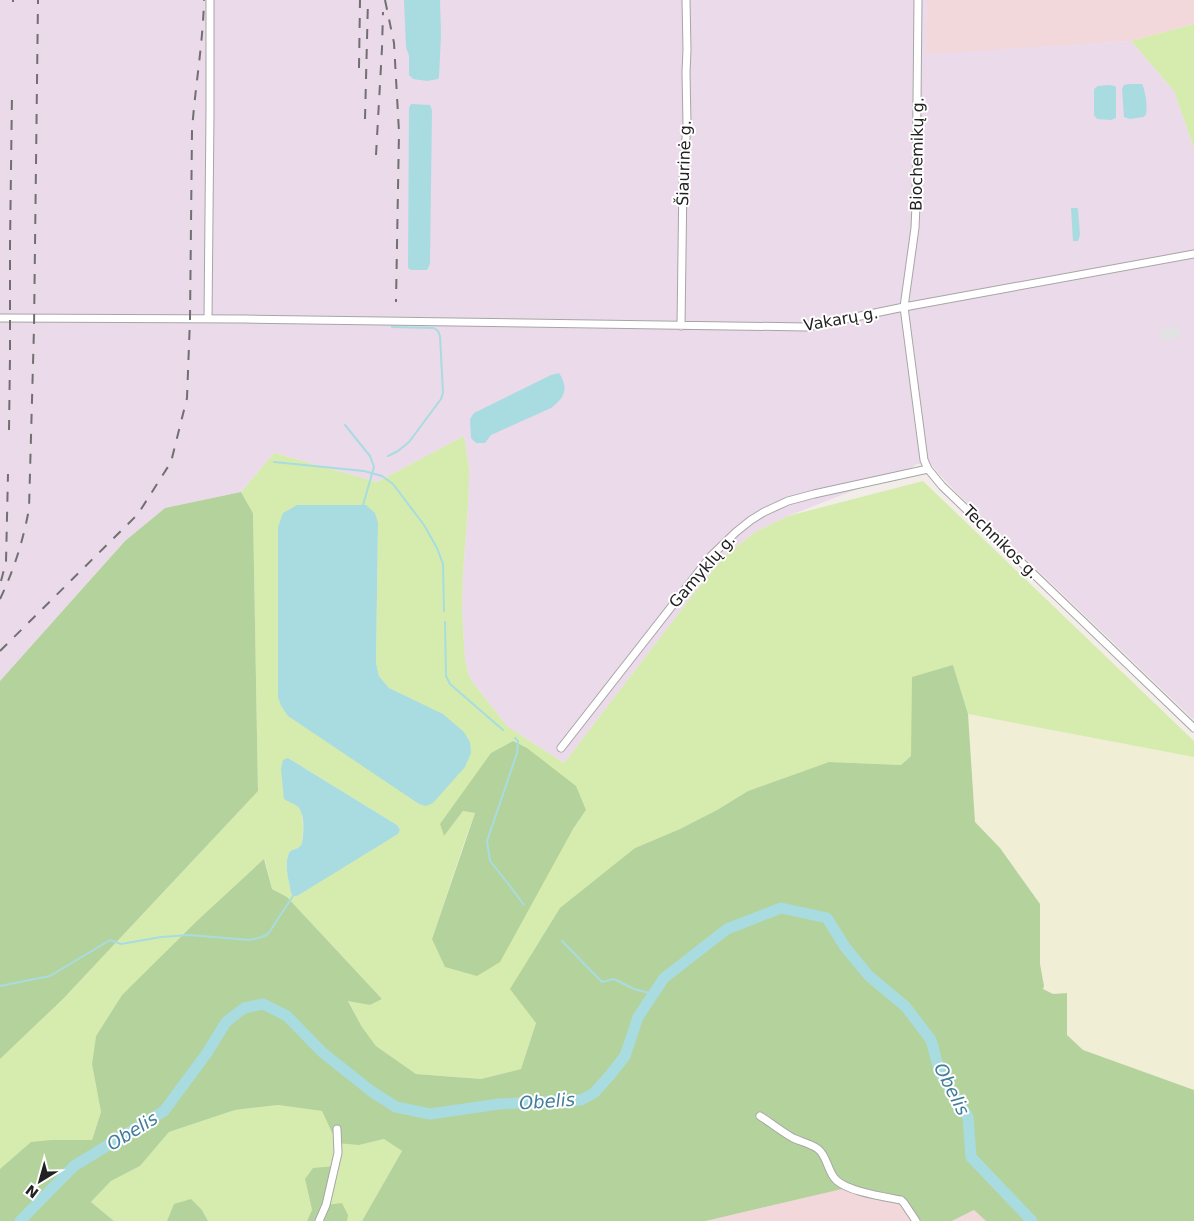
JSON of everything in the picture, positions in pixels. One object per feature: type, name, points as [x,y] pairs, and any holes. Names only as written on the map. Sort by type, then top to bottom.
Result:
[{"type":"street","points":[[208,319],[210,0]]},
{"type":"street","name":"Šiaurinė g.","points":[[681,326],[683,179],[687,124],[686,0]]},
{"type":"street","name":"Biochemikų g.","points":[[904,307],[913,246],[916,205],[918,0]]},
{"type":"street","name":"Vakarų g.","points":[[0,318],[808,327],[904,307],[1194,254]]},
{"type":"street","name":"Technikos g.","points":[[904,307],[924,460],[928,469],[942,486],[1194,728]]},
{"type":"street","name":"Gamyklų g.","points":[[561,748],[701,569],[736,532],[764,512],[800,498],[928,469]]},
{"type":"street","points":[[760,1116],[794,1138],[817,1148],[822,1153],[833,1176],[839,1182],[872,1195],[901,1200],[916,1221]]},
{"type":"street","points":[[319,1221],[326,1205],[338,1153],[337,1129]]},
{"type":"shaded area","points":[[0,0],[927,0],[926,54],[1131,41],[1174,91],[1194,148],[1194,720],[960,496],[932,465],[917,464],[788,516],[755,532],[726,555],[695,592],[564,763],[507,726],[469,676],[465,659],[462,609],[469,481],[464,436],[377,482],[274,453],[241,492],[165,508],[125,541],[0,681]]},
{"type":"shaded area","points":[[927,0],[1194,0],[1194,24],[1131,41],[925,55]]},
{"type":"shaded area","points":[[1179,326],[1181,337],[1162,340],[1160,329]]},
{"type":"shaded area","points":[[968,714],[1194,757],[1194,1090],[1083,1050],[1067,1035],[1067,993],[1053,994],[1043,989],[1039,945],[1040,904],[1000,848],[975,822]]},
{"type":"shaded area","points":[[839,1182],[901,1200],[916,1221],[706,1221],[841,1189]]},
{"type":"shaded area","points":[[974,1210],[986,1221],[952,1221]]},
{"type":"green space","points":[[1194,24],[1194,148],[1174,91],[1131,41]]},
{"type":"green space","points":[[464,436],[469,481],[462,609],[465,659],[469,676],[507,726],[564,763],[695,592],[726,555],[755,532],[788,516],[923,481],[1194,741],[1194,757],[968,714],[953,665],[911,756],[901,765],[829,762],[748,791],[680,829],[635,848],[536,1023],[521,1069],[481,1079],[416,1074],[376,1046],[362,1027],[348,1000],[370,1005],[382,999],[287,897],[272,889],[265,860],[122,995],[96,1036],[92,1064],[101,1112],[92,1140],[51,1140],[0,1169],[0,1059],[63,999],[258,791],[253,513],[241,492],[274,453],[377,482]],"holes":[[[297,505],[378,523],[376,663],[379,676],[389,688],[411,699],[419,804],[406,794]],[[513,741],[586,810],[573,829],[432,939],[475,813],[463,811],[444,836]],[[288,758],[397,825],[400,830],[398,834],[293,896],[288,878],[287,861],[290,851],[302,844],[302,813],[297,806]]]},
{"type":"green space","points":[[241,492],[253,513],[258,791],[63,999],[0,1059],[0,681],[125,541],[165,508]]},
{"type":"green space","points":[[953,665],[968,714],[975,822],[1000,848],[1040,904],[1040,964],[1043,989],[1053,994],[1067,993],[1067,1035],[1083,1050],[1194,1090],[1194,1221],[986,1221],[974,1210],[952,1221],[916,1221],[904,1203],[839,1183],[842,1189],[706,1221],[362,1221],[402,1151],[384,1139],[359,1145],[337,1143],[322,1111],[278,1105],[235,1110],[169,1132],[140,1166],[111,1181],[91,1202],[114,1221],[0,1221],[0,1169],[31,1142],[92,1140],[101,1112],[92,1064],[96,1036],[122,995],[199,919],[264,859],[272,889],[287,897],[382,999],[370,1005],[348,1001],[362,1027],[376,1046],[416,1074],[481,1079],[521,1069],[536,1023],[510,989],[560,908],[635,848],[680,829],[748,791],[829,762],[901,765],[911,756],[912,677]]},
{"type":"green space","points":[[513,741],[527,748],[576,786],[586,810],[573,829],[500,962],[477,976],[445,967],[432,939],[475,813],[463,811],[444,836],[440,824],[491,753]]},
{"type":"green space","points":[[278,1105],[322,1111],[359,1145],[384,1139],[402,1151],[362,1221],[347,1221],[347,1215],[326,1205],[305,1179],[312,1210],[307,1221],[208,1221],[202,1210],[167,1221],[114,1221],[91,1202],[111,1181],[140,1166],[169,1132],[235,1110]]},
{"type":"green space","points":[[335,1166],[326,1205],[342,1203],[348,1215],[347,1221],[307,1221],[312,1210],[305,1179],[313,1168]]},
{"type":"green space","points":[[191,1199],[202,1210],[208,1221],[167,1221],[174,1204]]},
{"type":"water","points":[[404,0],[440,0],[441,35],[438,79],[427,81],[413,79],[409,75]]},
{"type":"water","points":[[1142,84],[1147,107],[1146,114],[1143,117],[1130,119],[1124,117],[1122,89],[1124,85]]},
{"type":"water","points":[[1109,85],[1116,88],[1116,118],[1111,120],[1097,119],[1094,115],[1094,89],[1098,86]]},
{"type":"water","points":[[411,104],[430,105],[432,110],[430,264],[427,270],[411,270],[408,268],[409,108]]},
{"type":"water","points":[[1071,208],[1078,209],[1080,235],[1078,241],[1073,241]]},
{"type":"water","points":[[559,373],[565,388],[560,400],[551,408],[491,435],[485,443],[476,443],[471,438],[470,419],[474,413],[551,375]]},
{"type":"water","points":[[297,505],[366,505],[375,513],[378,523],[376,663],[379,676],[389,688],[443,714],[464,732],[470,742],[471,753],[465,767],[433,803],[426,806],[419,804],[288,716],[281,706],[278,697],[278,527],[283,513]]},
{"type":"water","points":[[288,758],[397,825],[400,830],[398,834],[297,896],[293,896],[291,893],[287,861],[290,851],[302,844],[303,825],[301,811],[295,804],[284,799],[281,769],[283,760]]},
{"type":"waterway","points":[[388,456],[409,442],[441,399],[443,393],[440,336],[438,331],[434,328],[392,327]]},
{"type":"waterway","points":[[345,425],[370,456],[374,467],[363,505]]},
{"type":"waterway","points":[[274,462],[364,471],[382,476],[393,484],[424,525],[437,548],[443,564],[444,611]]},
{"type":"waterway","points":[[445,622],[446,676],[450,684],[503,730]]},
{"type":"waterway","points":[[515,738],[518,741],[517,753],[487,841],[490,861],[524,905]]},
{"type":"waterway","points":[[0,986],[50,976],[110,940],[121,944],[161,937],[189,935],[250,940],[262,937],[268,934],[293,896]]},
{"type":"waterway","name":"Obelis","points":[[20,1221],[74,1166],[164,1111],[207,1053],[226,1022],[244,1008],[263,1004],[287,1016],[322,1052],[371,1091],[396,1107],[430,1114],[499,1104],[581,1100],[594,1093],[625,1056],[638,1017],[664,978],[727,929],[781,908],[827,918],[845,947],[869,976],[906,1007],[931,1040],[940,1073],[968,1117],[971,1157],[1032,1221]]},
{"type":"waterway","points":[[562,941],[602,982],[614,979],[634,989],[653,994]]},
{"type":"railway","points":[[0,599],[10,577],[29,509],[34,328],[38,0]]},
{"type":"railway","points":[[0,651],[138,514],[171,462],[187,398],[190,319],[192,131],[204,0]]},
{"type":"railway","points":[[359,68],[360,0]]},
{"type":"railway","points":[[365,119],[368,0]]},
{"type":"railway","points":[[385,0],[394,43],[399,132],[396,302]]},
{"type":"railway","points":[[376,155],[383,12]]},
{"type":"railway","points":[[9,430],[12,94]]},
{"type":"railway","points":[[1,581],[6,562],[8,474]]}]
